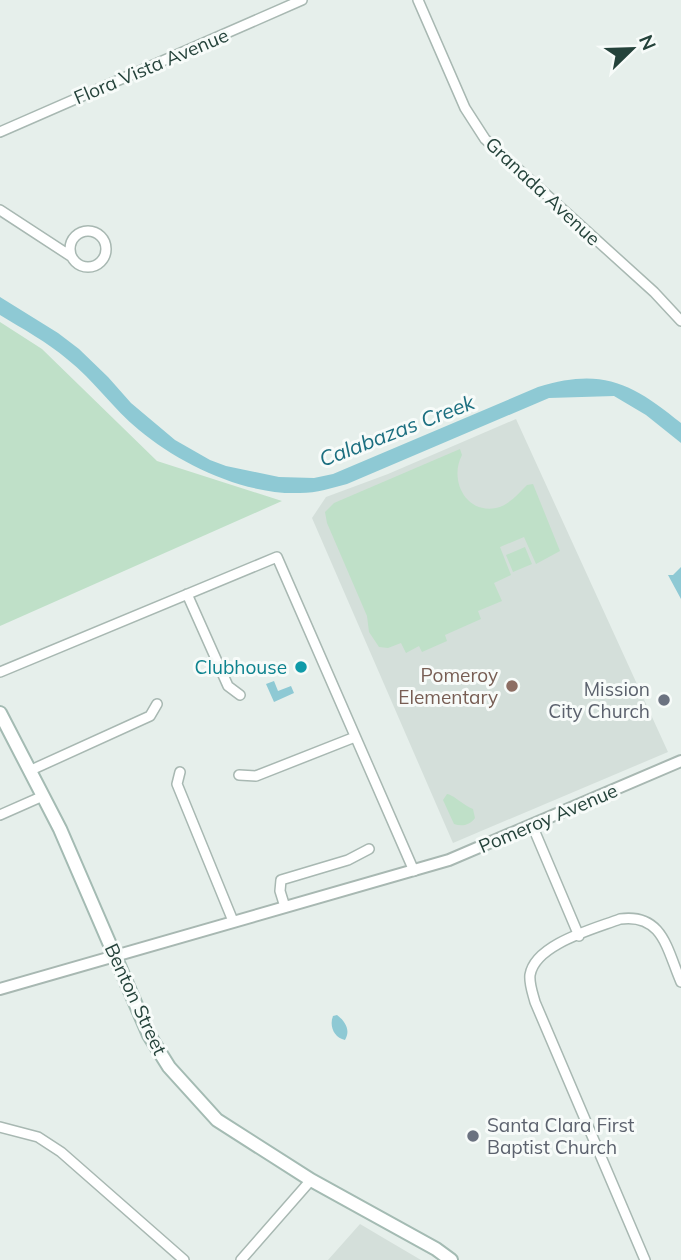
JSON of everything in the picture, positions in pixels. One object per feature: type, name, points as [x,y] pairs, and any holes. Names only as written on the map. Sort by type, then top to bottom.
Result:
[{"type":"main road","name":"Benton Street","points":[[0,713],[43,796],[149,1035],[169,1067],[217,1120],[311,1180],[436,1249],[451,1260]]},
{"type":"street","name":"Flora Vista Avenue","points":[[0,132],[302,0]]},
{"type":"street","name":"Granada Avenue","points":[[418,0],[465,108],[485,139],[654,292],[681,321]]},
{"type":"street","points":[[0,210],[83,266],[98,263],[105,250],[103,240],[95,233],[80,233],[72,241],[72,257]]},
{"type":"street","points":[[0,672],[277,557],[414,872]]},
{"type":"street","points":[[187,594],[228,686],[240,695]]},
{"type":"street","points":[[29,771],[150,716],[158,704]]},
{"type":"street","points":[[239,775],[256,776],[355,737]]},
{"type":"street","name":"Pomeroy Avenue","points":[[0,989],[414,872],[449,860],[681,761]]},
{"type":"street","points":[[180,772],[177,785],[233,921]]},
{"type":"street","points":[[0,815],[43,796]]},
{"type":"street","points":[[531,825],[579,936]]},
{"type":"street","points":[[285,907],[280,891],[281,880],[348,860],[369,849]]},
{"type":"street","points":[[645,1260],[531,989],[530,977],[538,957],[550,948],[620,919],[641,918],[658,929],[681,982]]},
{"type":"street","points":[[0,1127],[38,1137],[61,1153],[184,1260]]},
{"type":"street","points":[[241,1260],[311,1180]]},
{"type":"shaded area","name":"Pomeroy Elementary","points":[[516,419],[668,752],[453,843],[312,518],[326,497],[388,474]]},
{"type":"shaded area","points":[[360,1224],[387,1240],[421,1260],[328,1260]]},
{"type":"green space","points":[[0,322],[42,349],[157,461],[282,501],[0,626]]},
{"type":"green space","points":[[460,449],[462,455],[457,474],[462,493],[468,500],[485,508],[501,507],[527,485],[533,484],[560,551],[536,564],[524,537],[500,547],[511,575],[494,583],[502,601],[478,611],[481,619],[445,635],[447,641],[422,652],[419,646],[406,653],[401,643],[388,648],[379,647],[369,632],[367,616],[327,523],[325,512],[334,503]]},
{"type":"green space","points":[[525,547],[532,564],[513,572],[506,555]]},
{"type":"green space","points":[[447,794],[473,809],[475,818],[466,825],[454,824],[443,800]]},
{"type":"water","points":[[0,297],[79,349],[131,403],[175,440],[226,466],[279,477],[314,478],[333,474],[538,387],[580,379],[615,382],[647,398],[681,423],[681,443],[646,415],[614,396],[549,398],[347,484],[306,493],[258,489],[194,466],[156,443],[130,422],[67,359],[0,315]]},
{"type":"water","points":[[681,567],[681,599],[668,575],[673,575]]},
{"type":"water","points":[[274,681],[278,691],[291,686],[294,693],[274,702],[266,684]]},
{"type":"water","points":[[337,1015],[346,1026],[345,1040],[335,1034],[332,1027],[333,1016]]},
{"type":"place","name":"Clubhouse","points":[[301,667]]},
{"type":"place","name":"Pomeroy Elementary","points":[[512,686]]},
{"type":"place","name":"Mission City Church","points":[[664,700]]},
{"type":"place","name":"Santa Clara First Baptist Church","points":[[473,1136]]},
{"type":"water label","name":"Calabazas Creek","points":[[397,431]]}]
